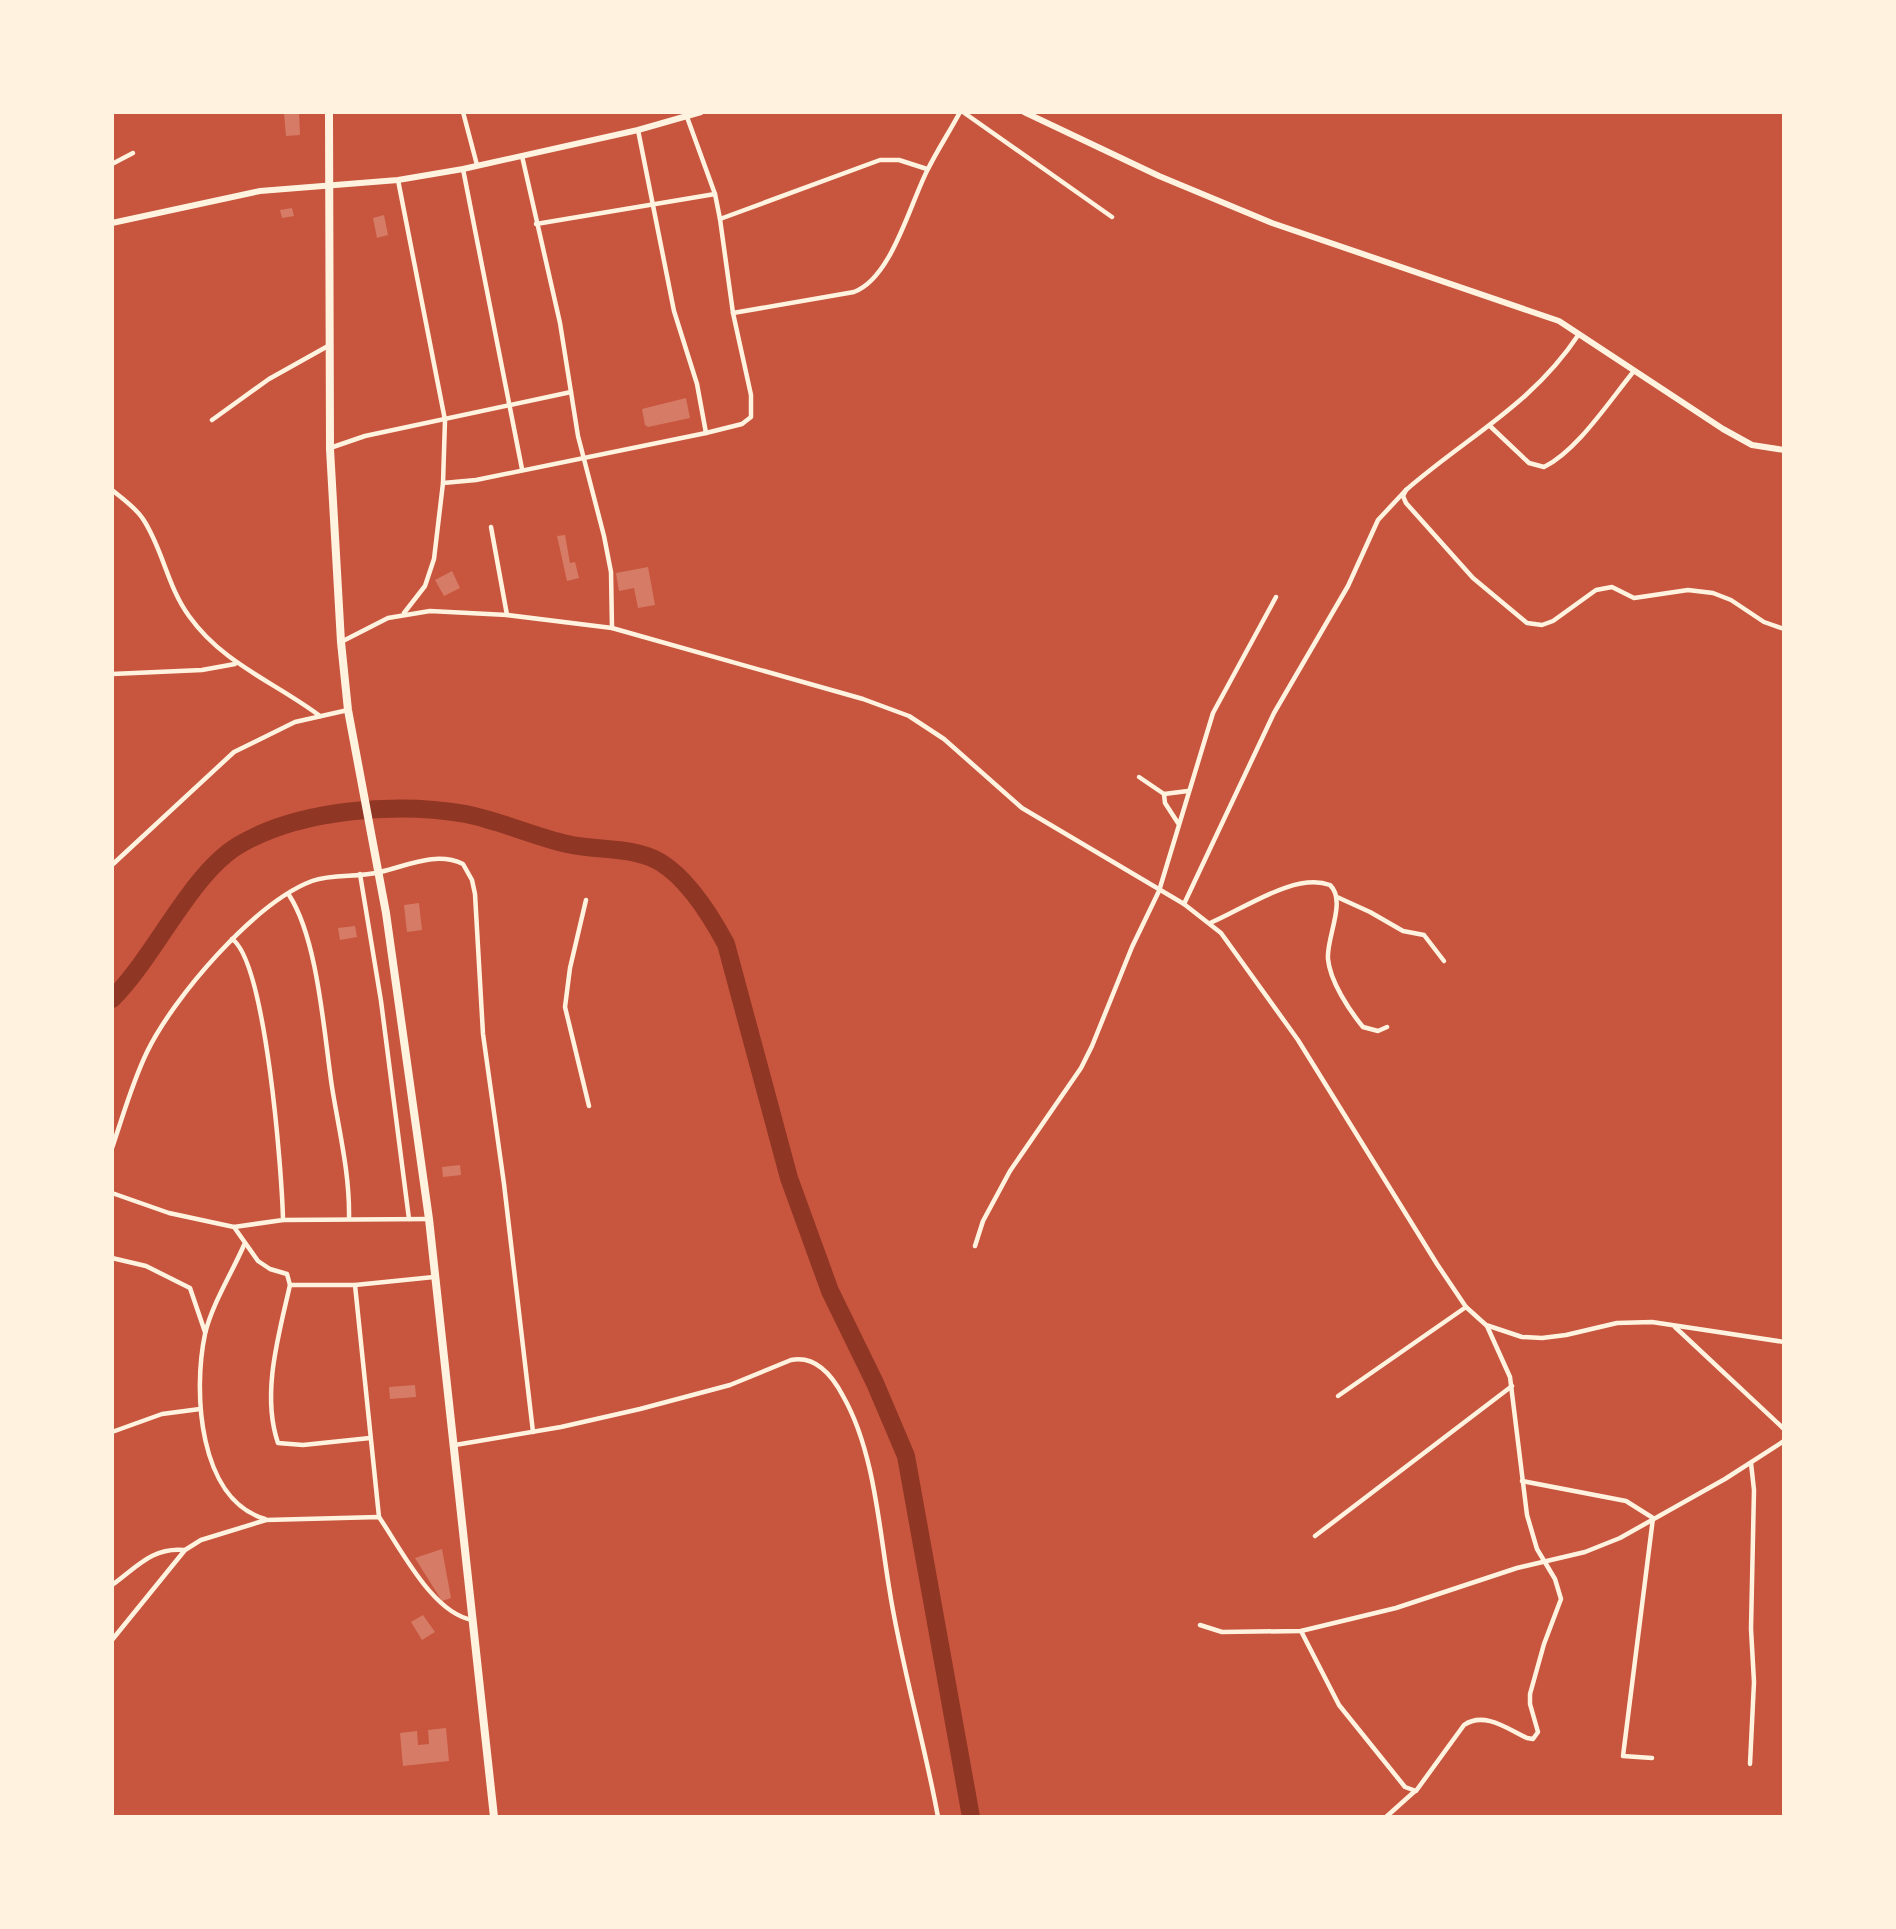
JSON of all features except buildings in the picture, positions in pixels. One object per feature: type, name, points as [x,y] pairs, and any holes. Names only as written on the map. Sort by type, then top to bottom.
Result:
[{"type":"highway","points":[[329,112],[330,449],[341,642],[348,710],[379,873],[429,1219],[494,1817]]},
{"type":"street","points":[[463,112],[477,165]]},
{"type":"street","points":[[112,223],[260,191],[398,180],[463,169],[638,130],[701,112]]},
{"type":"street","points":[[733,313],[862,289],[881,269],[927,169],[961,112],[1112,217]]},
{"type":"street","points":[[1024,112],[1159,176],[1272,223],[1534,311],[1580,333],[1708,420],[1752,445],[1784,450]]},
{"type":"street","points":[[443,483],[476,480],[706,433],[742,424],[752,412],[747,373],[733,313],[715,194],[687,117]]},
{"type":"street","points":[[638,130],[674,311],[696,384],[706,433]]},
{"type":"street","points":[[112,164],[133,153]]},
{"type":"street","points":[[522,156],[560,323],[584,457],[611,572],[612,628]]},
{"type":"street","points":[[720,219],[880,160],[899,160],[927,169]]},
{"type":"street","points":[[463,169],[522,469]]},
{"type":"street","points":[[398,180],[445,420],[443,483],[430,574],[418,598],[403,614]]},
{"type":"street","points":[[536,224],[715,194]]},
{"type":"street","points":[[1184,904],[1274,712],[1348,586],[1378,520],[1406,490],[1492,427],[1546,378],[1580,333]]},
{"type":"street","points":[[212,420],[261,384],[328,346]]},
{"type":"street","points":[[1492,427],[1529,463],[1545,467],[1589,427],[1634,371]]},
{"type":"street","points":[[330,449],[365,436],[571,392]]},
{"type":"street","points":[[112,490],[141,516],[173,590],[189,617],[236,664],[301,701],[320,716]]},
{"type":"street","points":[[1406,490],[1406,503],[1473,578],[1527,623],[1542,625],[1553,621],[1596,590],[1612,587],[1634,598],[1688,590],[1713,593],[1731,600],[1764,622],[1784,629]]},
{"type":"street","points":[[491,527],[507,615]]},
{"type":"street","points":[[975,1246],[983,1221],[1010,1171],[1081,1068],[1137,934],[1159,891],[1213,713],[1276,597]]},
{"type":"street","points":[[341,642],[388,618],[403,614],[430,611],[507,615],[612,628],[863,699],[909,716],[944,739],[1022,808],[1184,904],[1210,923],[1233,948],[1298,1040],[1413,1229],[1466,1307],[1486,1325],[1507,1367],[1527,1515],[1543,1563],[1555,1579],[1561,1599],[1530,1694],[1538,1732],[1533,1738],[1527,1738],[1488,1720],[1480,1718],[1469,1722],[1416,1791],[1386,1817]]},
{"type":"street","points":[[112,674],[202,670],[236,664]]},
{"type":"street","points":[[112,865],[234,752],[272,731],[348,710]]},
{"type":"street","points":[[1139,776],[1164,794],[1165,803],[1178,824]]},
{"type":"street","points":[[1164,794],[1177,790],[1188,791]]},
{"type":"street","points":[[112,1148],[148,1049],[193,984],[232,939],[311,881],[379,873],[447,858],[463,864],[472,880],[483,1034],[504,1184],[533,1432]]},
{"type":"street","points":[[360,874],[381,1001],[409,1219]]},
{"type":"street","points":[[1210,923],[1294,884],[1322,882],[1333,888],[1337,898],[1328,952],[1332,974],[1363,1027],[1378,1031],[1387,1027]]},
{"type":"street","points":[[289,895],[303,927],[321,1009],[346,1164],[349,1219]]},
{"type":"street","points":[[1337,898],[1370,912],[1403,931],[1424,935],[1444,961]]},
{"type":"street","points":[[586,900],[569,968],[565,1007],[589,1105]]},
{"type":"street","points":[[232,939],[244,955],[259,1001],[282,1179],[283,1220]]},
{"type":"street","points":[[112,1193],[169,1213],[234,1227],[283,1220],[429,1219]]},
{"type":"street","points":[[234,1227],[244,1245],[264,1266],[287,1273],[290,1285],[273,1377],[272,1405],[278,1443],[303,1445],[370,1438]]},
{"type":"street","points":[[244,1245],[206,1333],[200,1409],[218,1478],[236,1504],[250,1515],[266,1520]]},
{"type":"street","points":[[112,1258],[146,1266],[190,1288],[206,1333]]},
{"type":"street","points":[[290,1285],[355,1285],[434,1277]]},
{"type":"street","points":[[355,1285],[379,1517],[437,1601],[455,1616],[474,1620]]},
{"type":"street","points":[[1338,1396],[1466,1307]]},
{"type":"street","points":[[1486,1325],[1522,1338],[1566,1335],[1634,1321],[1784,1342]]},
{"type":"street","points":[[1674,1326],[1784,1429]]},
{"type":"street","points":[[453,1445],[533,1432],[708,1391],[791,1360],[801,1358],[819,1365],[845,1398],[876,1496],[891,1597],[938,1817]]},
{"type":"street","points":[[1315,1536],[1511,1386]]},
{"type":"street","points":[[112,1432],[162,1414],[200,1409]]},
{"type":"street","points":[[1200,1625],[1222,1632],[1301,1631],[1396,1608],[1603,1545],[1751,1463],[1784,1441]]},
{"type":"street","points":[[1750,1764],[1754,1690],[1751,1629],[1754,1490],[1751,1463]]},
{"type":"street","points":[[1522,1481],[1626,1502],[1653,1518]]},
{"type":"street","points":[[112,1640],[184,1550],[222,1531],[266,1520],[379,1517]]},
{"type":"street","points":[[1652,1758],[1623,1756],[1653,1518]]},
{"type":"street","points":[[112,1585],[151,1554],[171,1549],[184,1550]]},
{"type":"street","points":[[1301,1631],[1339,1705],[1390,1772],[1405,1787],[1416,1791]]},
{"type":"waterway","points":[[112,999],[143,962],[189,895],[221,858],[263,833],[319,816],[380,809],[439,810],[466,814],[567,844],[638,853],[660,862],[680,878],[706,910],[726,944],[789,1178],[830,1291],[875,1383],[906,1456],[971,1817]]}]
